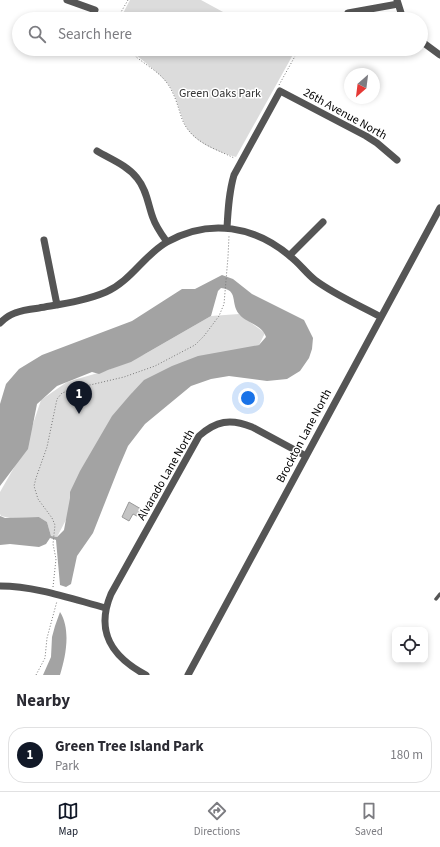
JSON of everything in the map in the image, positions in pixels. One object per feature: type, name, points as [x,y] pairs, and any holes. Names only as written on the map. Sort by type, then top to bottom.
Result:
[{"type":"street","points":[[67,0],[94,10]]},
{"type":"street","points":[[353,12],[398,2],[402,12]]},
{"type":"street","points":[[428,46],[440,55]]},
{"type":"street","points":[[228,231],[230,187],[234,175],[280,91]]},
{"type":"street","name":"26th Avenue North","points":[[280,91],[366,136],[397,160]]},
{"type":"street","points":[[97,151],[131,171],[138,179],[145,193],[157,227],[167,242]]},
{"type":"street","name":"Brockton Lane North","points":[[188,675],[440,208]]},
{"type":"street","points":[[290,255],[323,222]]},
{"type":"street","points":[[0,323],[14,313],[82,300],[109,291],[127,278],[158,248],[167,242],[196,230],[212,228],[228,231],[245,231],[278,246],[290,255],[315,280],[381,317]]},
{"type":"street","points":[[44,240],[56,305]]},
{"type":"street","name":"Alvarado Lane North","points":[[106,608],[111,594],[194,444],[199,436],[206,430],[214,425],[224,422],[233,421],[243,423],[306,456]]},
{"type":"street","points":[[0,586],[14,586],[106,608],[106,631],[110,643],[116,653],[132,672],[146,675]]},
{"type":"lane","points":[[436,599],[440,594]]},
{"type":"path","points":[[121,12],[128,0]]},
{"type":"path","points":[[134,56],[160,75],[167,83],[179,105],[182,119],[188,131],[199,141],[237,160]]},
{"type":"path","points":[[280,91],[276,89],[295,56]]},
{"type":"path","points":[[52,594],[56,559],[54,522],[38,499],[34,486],[47,447],[57,399],[62,393],[73,388],[140,372],[155,366],[195,345],[219,316],[224,304],[228,231]]},
{"type":"path","points":[[36,675],[45,658],[47,638],[57,604]]},
{"type":"green space","points":[[130,0],[201,0],[223,12],[124,12]]},
{"type":"green space","name":"Green Oaks Park","points":[[137,56],[292,56],[236,157],[207,146],[194,137],[185,125],[174,94],[168,84]]},
{"type":"green space","points":[[239,314],[265,333],[259,345],[133,392],[57,537],[51,536],[47,522],[39,517],[10,518],[1,516],[0,492],[16,464],[32,427],[41,400],[67,382],[108,370],[145,354],[211,316]]},
{"type":"shaded area","points":[[222,275],[233,279],[252,294],[304,320],[313,338],[309,358],[300,371],[287,379],[267,381],[229,376],[211,379],[191,386],[145,424],[128,446],[93,533],[77,556],[71,584],[66,587],[60,585],[56,540],[50,538],[46,544],[39,547],[10,544],[0,545],[0,516],[5,518],[39,517],[47,522],[51,536],[57,537],[64,530],[70,492],[80,471],[112,416],[144,380],[172,366],[198,356],[259,345],[266,337],[261,329],[239,314],[236,310],[230,291],[221,288],[218,291],[211,316],[131,362],[99,374],[92,372],[57,386],[37,404],[28,449],[0,486],[0,404],[6,384],[19,369],[42,355],[132,321],[182,289],[195,289]]},
{"type":"shaded area","points":[[60,612],[66,634],[66,651],[62,668],[60,675],[43,675],[51,657],[52,637]]},
{"type":"building","points":[[129,502],[141,509],[137,516],[133,514],[129,521],[122,517]]},
{"type":"place","name":"Green Tree Island Park","points":[[79,414]]}]
